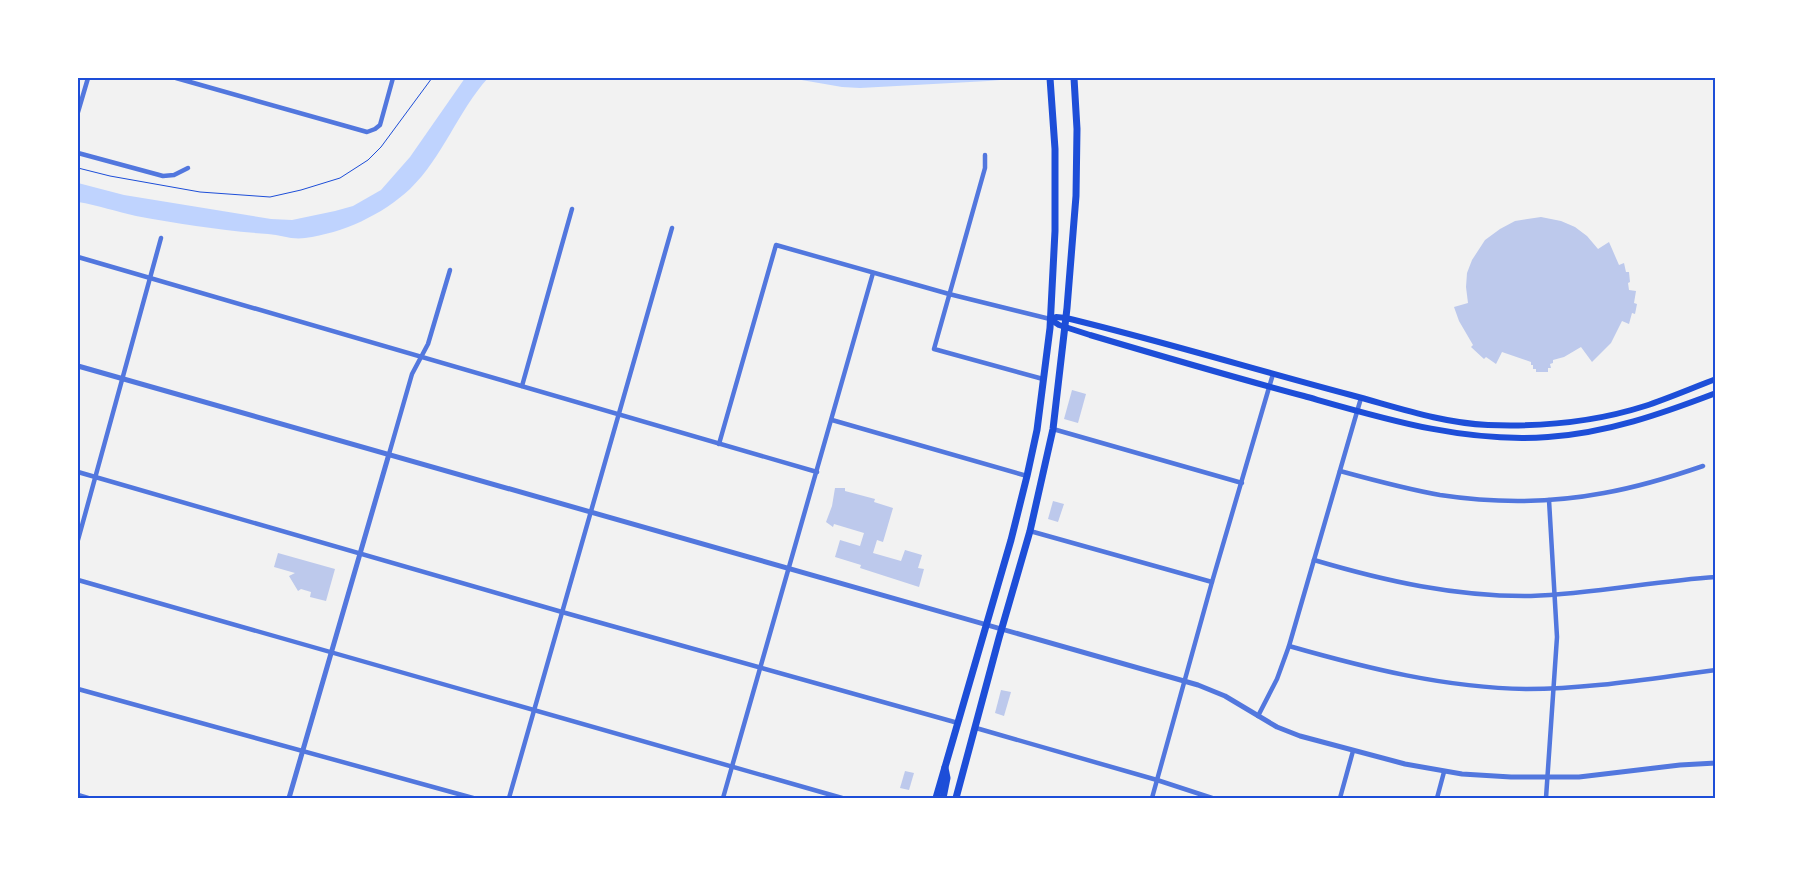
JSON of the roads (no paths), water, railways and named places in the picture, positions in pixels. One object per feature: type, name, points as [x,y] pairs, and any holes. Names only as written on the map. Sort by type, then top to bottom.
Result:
[{"type":"main road","points":[[936,798],[1014,533],[1028,476],[1036,430],[1050,319],[1054,231],[1055,176],[1050,78]]},
{"type":"main road","points":[[956,798],[1030,531],[1053,429],[1066,318],[1076,196],[1077,161],[1074,78]]},
{"type":"main road","points":[[1050,319],[1056,317],[1066,318],[1159,341],[1424,415],[1461,422],[1496,425],[1541,424],[1593,418],[1620,412],[1671,396],[1716,379]]},
{"type":"main road","points":[[1050,319],[1090,336],[1357,411],[1452,434],[1481,437],[1540,438],[1603,430],[1663,412],[1716,393]]},
{"type":"main road","points":[[943,798],[947,778],[944,768]]},
{"type":"street","points":[[78,112],[88,78]]},
{"type":"street","points":[[176,78],[367,132],[380,125],[393,78]]},
{"type":"street","points":[[78,153],[163,176],[174,175],[188,168]]},
{"type":"street","points":[[985,155],[985,168],[934,349],[1043,379]]},
{"type":"street","points":[[522,386],[572,210]]},
{"type":"street","points":[[510,798],[672,228]]},
{"type":"street","points":[[78,540],[161,238]]},
{"type":"street","points":[[719,444],[776,245],[950,294],[1050,319]]},
{"type":"street","points":[[78,257],[817,472]]},
{"type":"street","points":[[289,798],[412,374],[428,344],[450,270]]},
{"type":"street","points":[[722,798],[873,273]]},
{"type":"street","points":[[78,366],[1186,681],[1225,696],[1277,727],[1300,736],[1353,751],[1444,772],[1482,776],[1548,778],[1597,776],[1680,765],[1716,763]]},
{"type":"street","points":[[1152,798],[1212,582],[1273,374]]},
{"type":"street","points":[[1258,716],[1277,679],[1289,646],[1361,398]]},
{"type":"street","points":[[832,420],[1028,476]]},
{"type":"street","points":[[1053,429],[1242,484]]},
{"type":"street","points":[[1340,471],[1441,495],[1491,500],[1549,500],[1605,493],[1666,478],[1703,466]]},
{"type":"street","points":[[78,472],[562,612],[958,723]]},
{"type":"street","points":[[1546,798],[1557,637],[1549,500]]},
{"type":"street","points":[[1030,531],[1212,582]]},
{"type":"street","points":[[1314,560],[1374,577],[1441,590],[1494,595],[1555,595],[1716,577]]},
{"type":"street","points":[[78,580],[731,768],[842,798]]},
{"type":"street","points":[[1289,646],[1366,666],[1443,682],[1496,687],[1554,688],[1716,670]]},
{"type":"street","points":[[78,688],[473,798]]},
{"type":"street","points":[[976,728],[1157,780],[1212,798]]},
{"type":"street","points":[[1340,798],[1353,751]]},
{"type":"street","points":[[1437,798],[1444,772]]},
{"type":"street","points":[[78,795],[88,798]]},
{"type":"water","points":[[465,78],[488,78],[477,91],[422,176],[410,189],[387,207],[374,215],[333,232],[305,238],[291,238],[169,222],[78,202],[78,183],[124,195],[271,219],[292,220],[353,206],[381,190],[410,157]]},
{"type":"water","points":[[790,78],[1023,78],[860,88],[842,87]]}]
